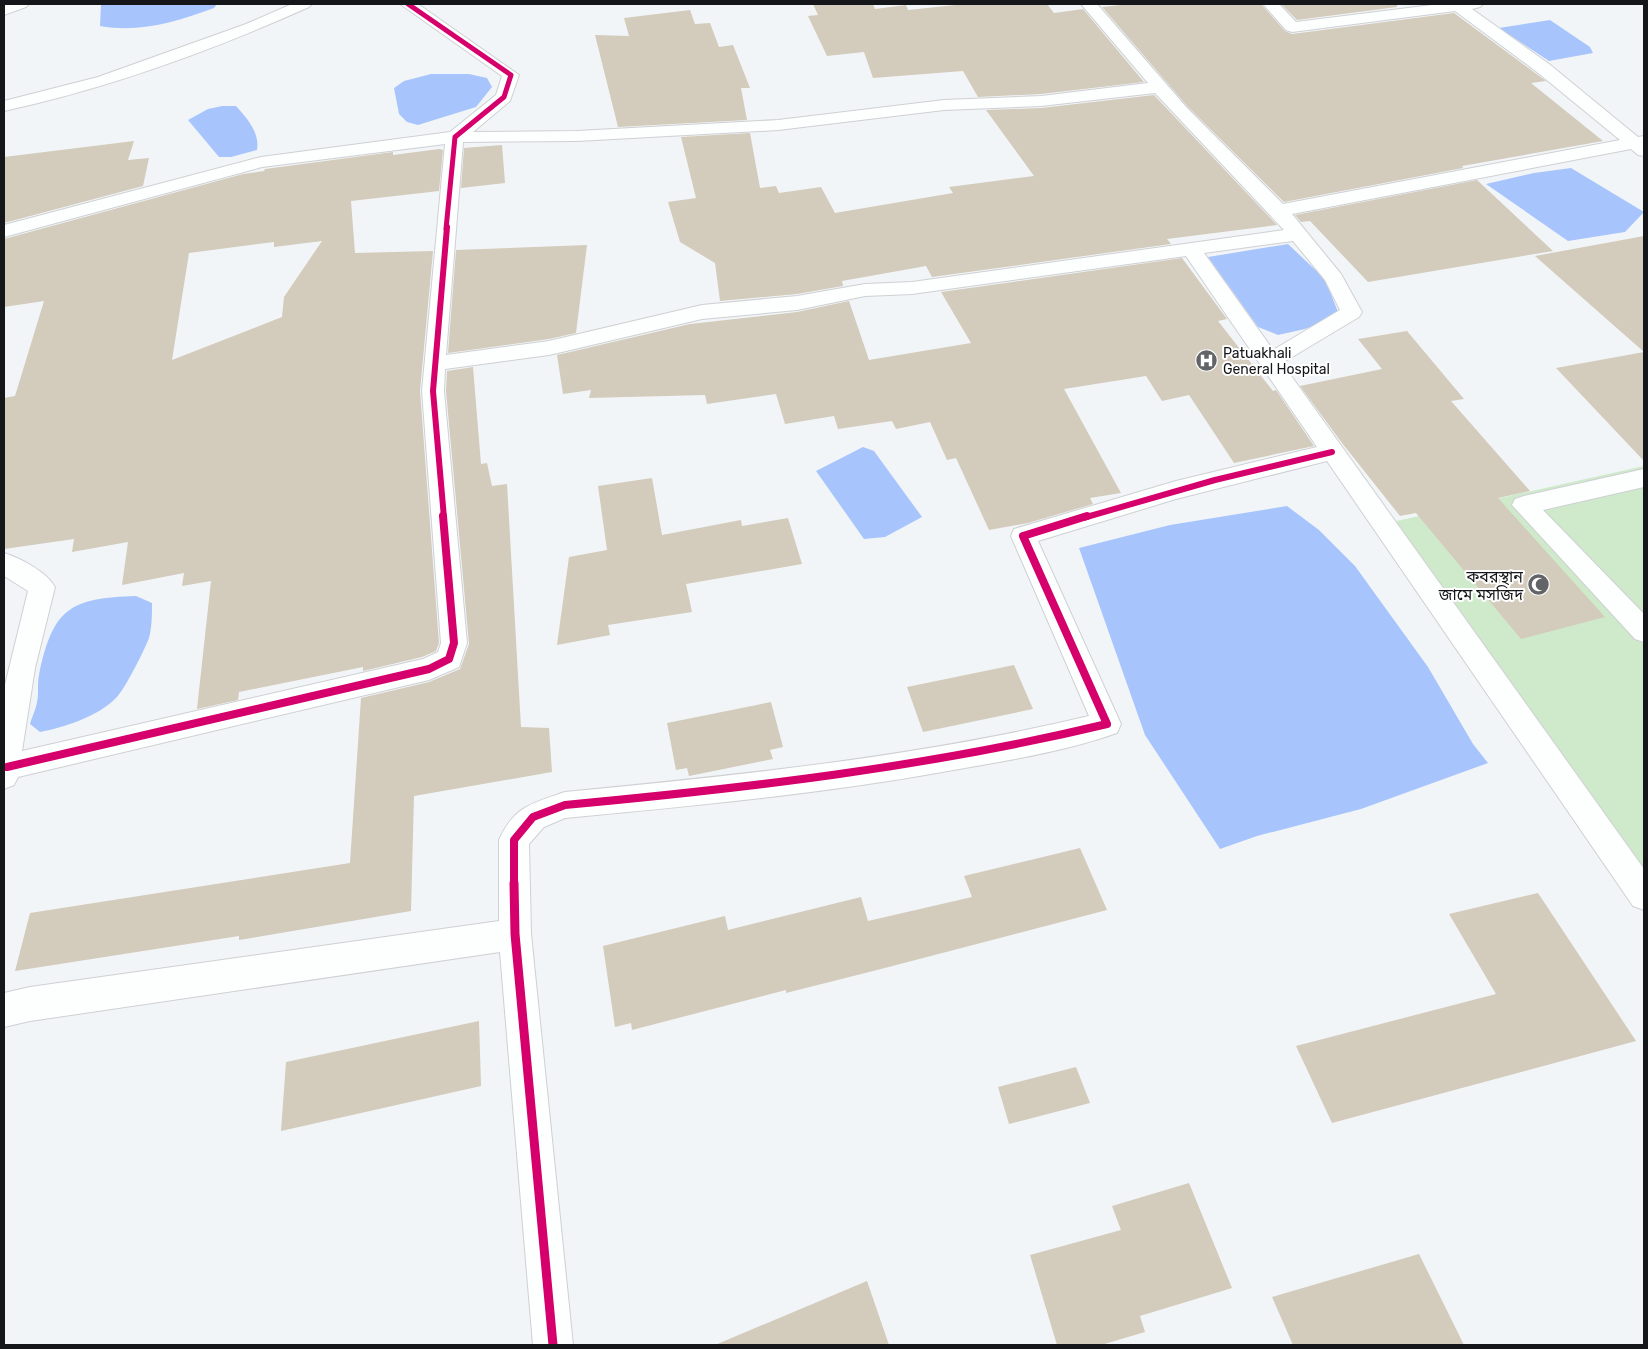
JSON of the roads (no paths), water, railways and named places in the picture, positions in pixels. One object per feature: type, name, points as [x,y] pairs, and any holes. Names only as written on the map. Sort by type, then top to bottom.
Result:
[{"type":"street","points":[[4,10],[21,4]]},
{"type":"street","points":[[4,106],[104,81],[252,27],[304,4]]},
{"type":"street","points":[[4,563],[42,587],[21,668],[5,771],[429,669],[448,659],[454,643],[433,391],[455,137],[504,98],[512,75],[408,4]]},
{"type":"street","points":[[1089,4],[1181,112],[1279,212],[1298,234],[1334,278],[1352,312],[1268,362]]},
{"type":"street","points":[[1271,4],[1292,27],[1466,5],[1641,146]]},
{"type":"street","points":[[4,231],[261,162],[455,137],[577,136],[714,130],[778,125],[944,106],[1041,101],[1159,87]]},
{"type":"street","points":[[1279,212],[1641,146]]},
{"type":"street","points":[[434,363],[550,348],[702,312],[797,303],[865,290],[912,288],[1298,234]]},
{"type":"street","points":[[1190,249],[1644,895]]},
{"type":"street","points":[[553,1345],[515,934],[514,840],[533,817],[565,805],[804,782],[1034,744],[1108,724],[1023,536],[1154,495],[1261,466],[1332,452]]},
{"type":"street","points":[[1644,478],[1524,505],[1644,631]]},
{"type":"street","points":[[4,1010],[50,1001],[515,934]]},
{"type":"water","points":[[101,4],[217,4],[214,8],[172,22],[144,27],[115,28],[100,26]]},
{"type":"water","points":[[1550,20],[1590,47],[1593,53],[1549,61],[1499,28]]},
{"type":"water","points":[[431,74],[469,74],[487,78],[492,87],[476,107],[418,125],[407,122],[399,114],[394,88],[404,81]]},
{"type":"water","points":[[236,106],[252,126],[257,138],[257,150],[231,157],[219,157],[188,120],[208,109]]},
{"type":"water","points":[[1571,168],[1644,212],[1625,232],[1568,241],[1486,184],[1534,173]]},
{"type":"water","points":[[1288,244],[1325,279],[1338,312],[1323,322],[1305,329],[1278,335],[1258,327],[1208,257]]},
{"type":"water","points":[[863,447],[874,451],[922,517],[885,537],[864,539],[816,471]]},
{"type":"water","points":[[1287,506],[1319,530],[1355,566],[1428,667],[1473,744],[1488,763],[1361,809],[1257,836],[1220,849],[1145,735],[1079,548],[1170,525]]},
{"type":"water","points":[[136,596],[152,603],[151,630],[143,651],[120,694],[100,711],[90,716],[70,724],[40,732],[30,724],[38,695],[38,678],[44,652],[58,621],[68,611],[80,604],[113,597]]},
{"type":"place","name":"Patuakhali General Hospital","points":[[1207,361]]},
{"type":"place","name":"কবরস্থান জামে মসজিদ","points":[[1539,585]]}]
